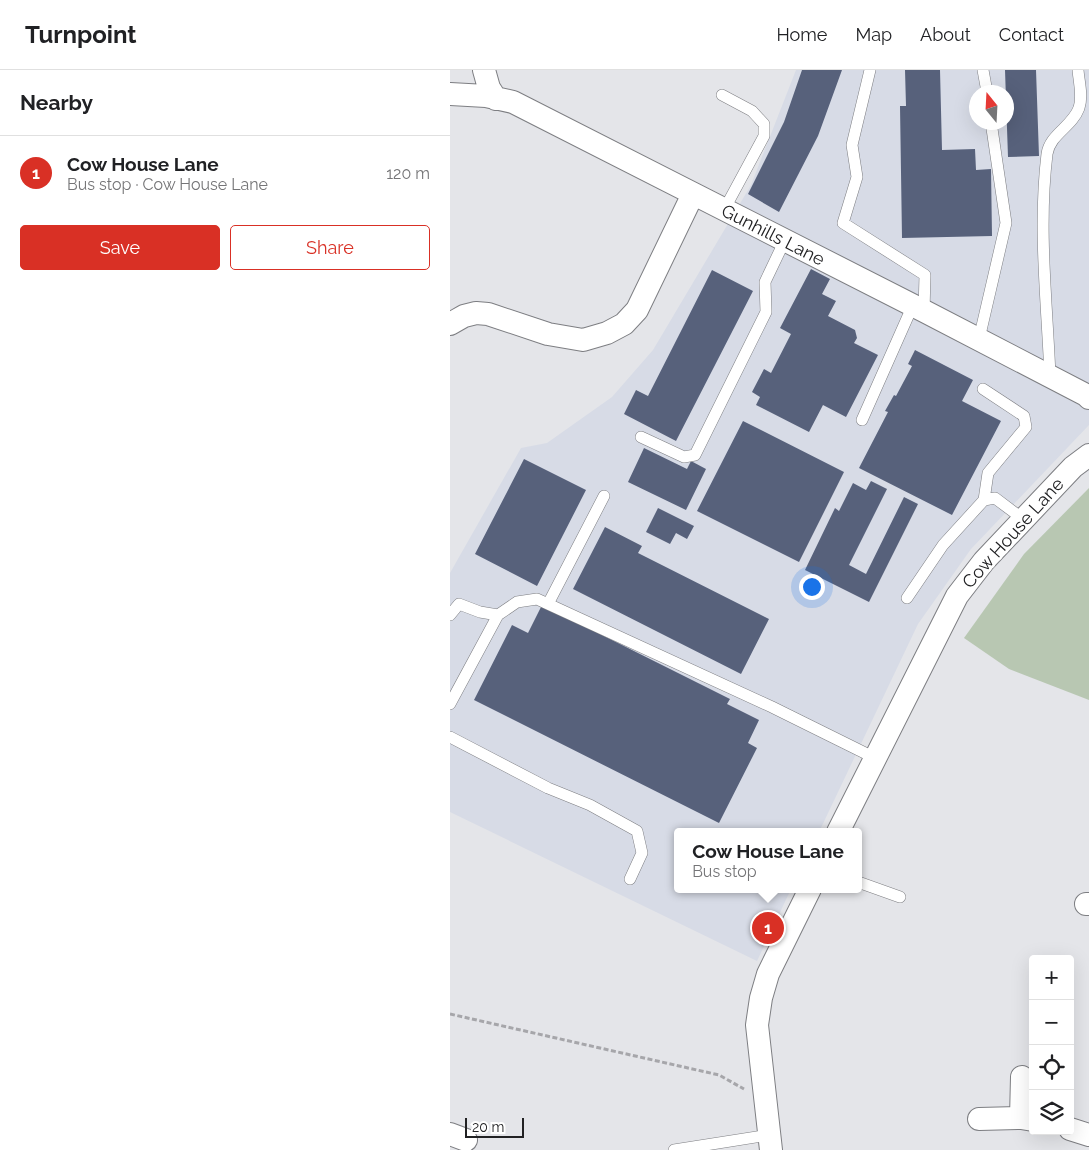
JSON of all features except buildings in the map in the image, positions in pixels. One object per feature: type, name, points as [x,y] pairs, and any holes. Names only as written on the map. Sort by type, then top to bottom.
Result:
[{"type":"street","points":[[484,70],[489,88],[496,99]]},
{"type":"street","name":"Gunhills Lane","points":[[450,94],[486,96],[513,102],[919,308],[1089,398]]},
{"type":"street","points":[[450,324],[464,316],[476,313],[488,314],[548,334],[583,340],[607,333],[624,324],[637,310],[693,194]]},
{"type":"street","name":"Cow House Lane","points":[[840,828],[957,596],[984,561],[1023,519],[1073,467],[1089,455]]},
{"type":"street","points":[[770,1142],[756,1025],[768,974],[808,893]]},
{"type":"street","points":[[979,1119],[1027,1119],[1022,1077]]},
{"type":"street","points":[[1074,1130],[1089,1135]]},
{"type":"lane","points":[[862,420],[919,308],[925,275],[843,223],[857,177],[852,145],[870,70]]},
{"type":"lane","points":[[983,70],[985,85]]},
{"type":"lane","points":[[1050,376],[1042,222],[1044,194],[1050,142],[1073,120],[1079,107],[1078,70]]},
{"type":"lane","points":[[722,95],[752,111],[764,124],[764,136],[724,210]]},
{"type":"lane","points":[[979,339],[1006,223],[992,130]]},
{"type":"lane","points":[[641,436],[684,457],[695,455],[766,312],[765,282],[785,240]]},
{"type":"lane","points":[[908,598],[943,545],[984,500],[988,473],[1026,427],[1024,416],[983,389]]},
{"type":"lane","points":[[548,604],[604,496]]},
{"type":"lane","points":[[984,500],[995,498],[1023,519]]},
{"type":"lane","points":[[450,704],[498,615],[517,602],[537,599],[772,707],[875,758]]},
{"type":"lane","points":[[450,615],[459,604],[480,612],[498,615]]},
{"type":"lane","points":[[450,737],[548,788],[590,805],[637,831],[642,853],[630,878]]},
{"type":"lane","points":[[862,883],[900,897]]},
{"type":"lane","points":[[674,1150],[770,1142]]},
{"type":"path","points":[[450,1014],[719,1074],[752,1094],[764,1094]]},
{"type":"shaded area","points":[[796,70],[1089,70],[1089,425],[971,549],[918,624],[821,828],[674,828],[674,893],[789,893],[757,961],[450,812],[450,573],[521,448],[547,443],[612,397],[653,350],[751,185]]},
{"type":"green space","points":[[1089,488],[1089,700],[1009,669],[964,638],[1024,554]]},
{"type":"place","name":"Cow House Lane","points":[[768,928]]}]
